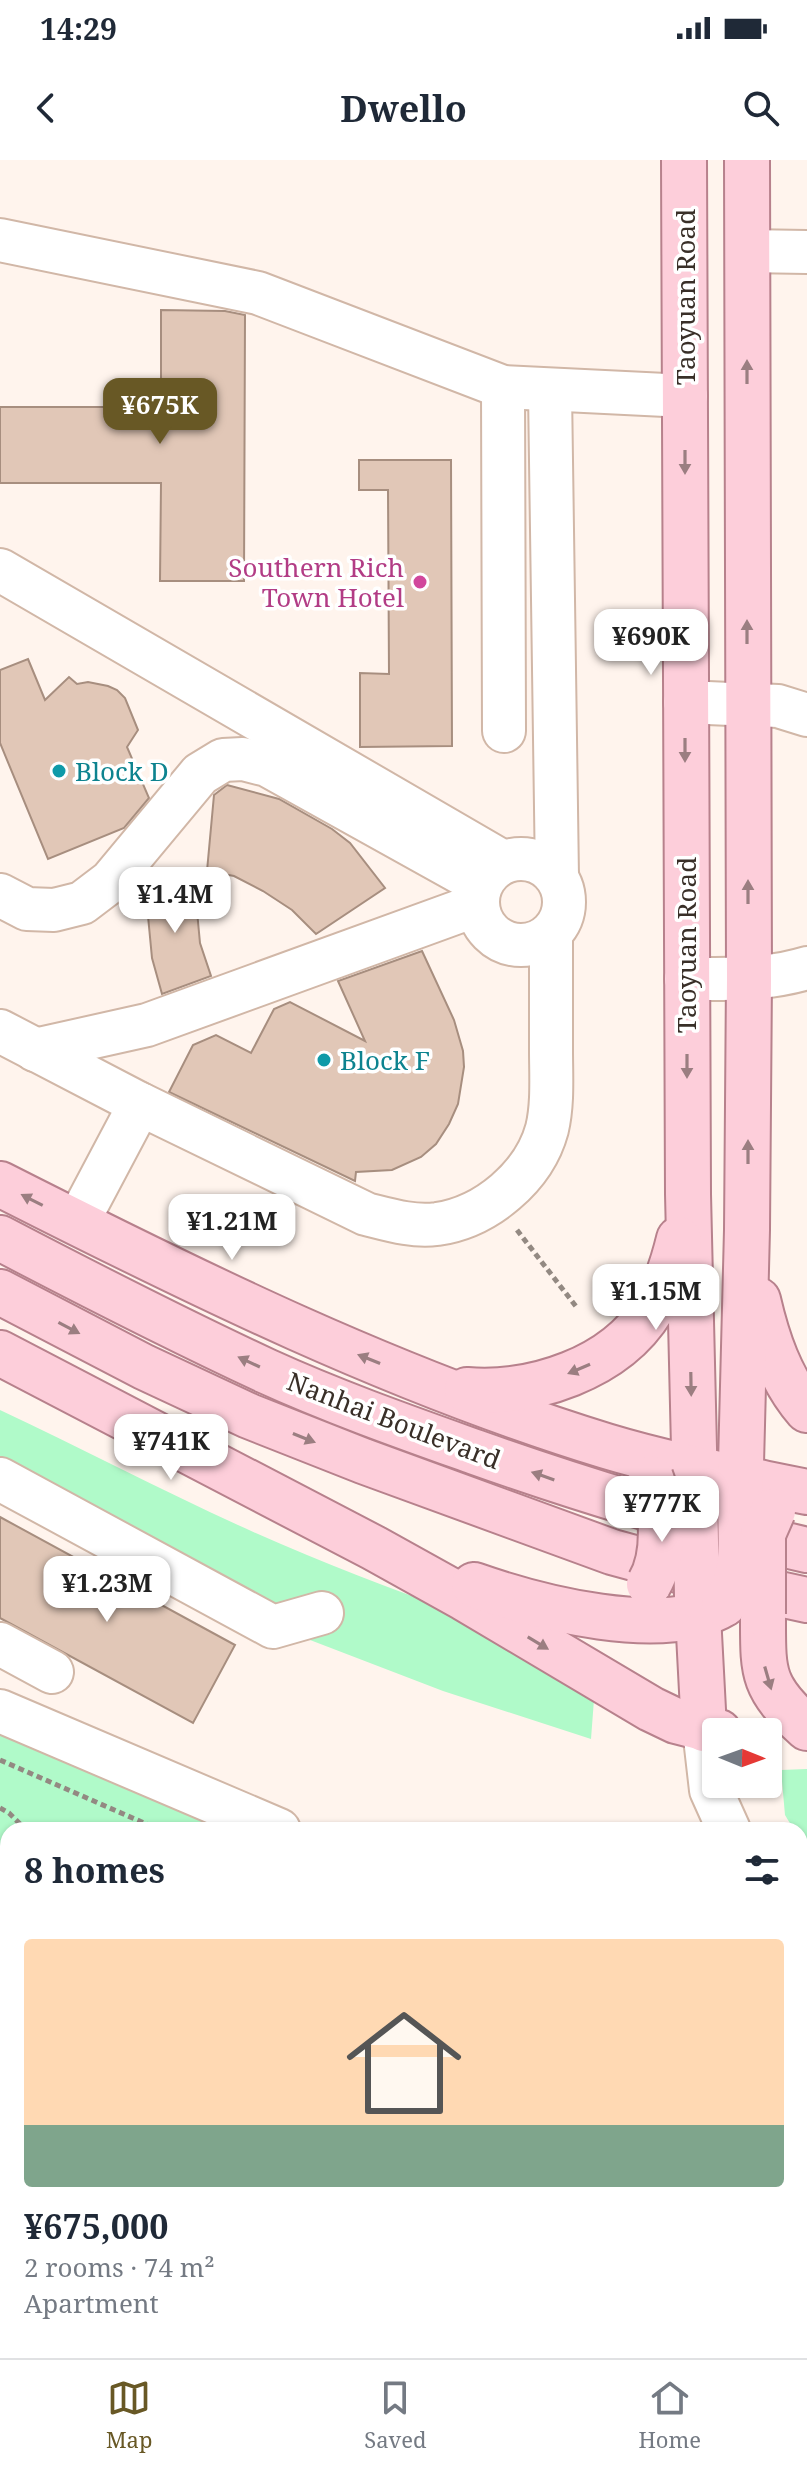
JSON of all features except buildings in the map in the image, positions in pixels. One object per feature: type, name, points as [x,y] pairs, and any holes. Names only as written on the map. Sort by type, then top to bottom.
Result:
[{"type":"main road","name":"Taoyuan Road","points":[[684,160],[688,1194],[695,1479],[721,1607],[713,1718]]},
{"type":"main road","points":[[374,1548],[499,1594],[575,1612],[673,1620],[721,1607],[733,1593],[774,1496],[747,1230],[747,160]]},
{"type":"main road","points":[[0,1184],[239,1303],[441,1389],[695,1479],[774,1496]]},
{"type":"main road","points":[[441,1389],[486,1392],[547,1382],[592,1364],[627,1340],[651,1311],[668,1277],[688,1194]]},
{"type":"main road","points":[[747,1230],[752,1277],[772,1351],[785,1379],[807,1410]]},
{"type":"main road","name":"Nanhai Boulevard","points":[[0,1238],[269,1372],[383,1420],[617,1501],[714,1529],[807,1550]]},
{"type":"main road","name":"Nanhai Boulevard","points":[[0,1292],[157,1374],[249,1416],[363,1461],[612,1552],[715,1580],[807,1600]]},
{"type":"main road","points":[[0,1353],[374,1548],[651,1709],[702,1727]]},
{"type":"main road","points":[[575,1612],[624,1602],[649,1584],[655,1574],[659,1505],[651,1478],[609,1447]]},
{"type":"main road","points":[[721,1607],[763,1651],[770,1688],[807,1728]]},
{"type":"main road","points":[[782,1739],[807,1740]]},
{"type":"street","points":[[0,240],[258,293],[503,387],[686,396]]},
{"type":"street","points":[[747,251],[807,252]]},
{"type":"street","points":[[503,387],[504,731]]},
{"type":"street","points":[[550,391],[557,877]]},
{"type":"street","points":[[0,570],[223,699],[487,884]]},
{"type":"street","points":[[0,592],[177,695],[197,701],[223,699]]},
{"type":"street","points":[[685,702],[778,706],[807,715]]},
{"type":"street","points":[[0,895],[27,909],[54,910],[82,903],[111,881],[200,774],[223,760],[243,759],[267,765],[487,884]]},
{"type":"street","points":[[18,1040],[147,1025],[487,884],[517,858],[534,860],[548,867],[557,877],[565,902],[561,920],[551,934],[527,946],[499,940],[481,920],[487,884]]},
{"type":"street","points":[[18,1040],[140,1104],[366,1214],[403,1224],[438,1224],[469,1215],[494,1201],[514,1184],[533,1160],[546,1129],[551,1093],[551,934]]},
{"type":"street","points":[[686,979],[749,979],[782,976],[807,968]]},
{"type":"street","points":[[77,1223],[140,1104]]},
{"type":"street","points":[[0,1479],[273,1627],[322,1613]]},
{"type":"street","points":[[0,1644],[52,1672]]},
{"type":"street","points":[[0,1711],[260,1822]]},
{"type":"street","points":[[715,1798],[725,1822]]},
{"type":"path","points":[[494,1201],[578,1309]]},
{"type":"path","points":[[0,1760],[142,1822]]},
{"type":"path","points":[[0,1808],[18,1822]]},
{"type":"green space","points":[[0,1410],[191,1503],[307,1555],[415,1597],[597,1660],[591,1739],[443,1691],[297,1635],[0,1496]]},
{"type":"green space","points":[[0,1711],[260,1822],[0,1822]]},
{"type":"green space","points":[[807,1769],[807,1822],[789,1822],[785,1815],[782,1770]]},
{"type":"place","name":"Southern Rich Town Hotel","points":[[420,582]]},
{"type":"place","name":"Block D","points":[[59,771]]},
{"type":"place","name":"Block F","points":[[324,1060]]}]
